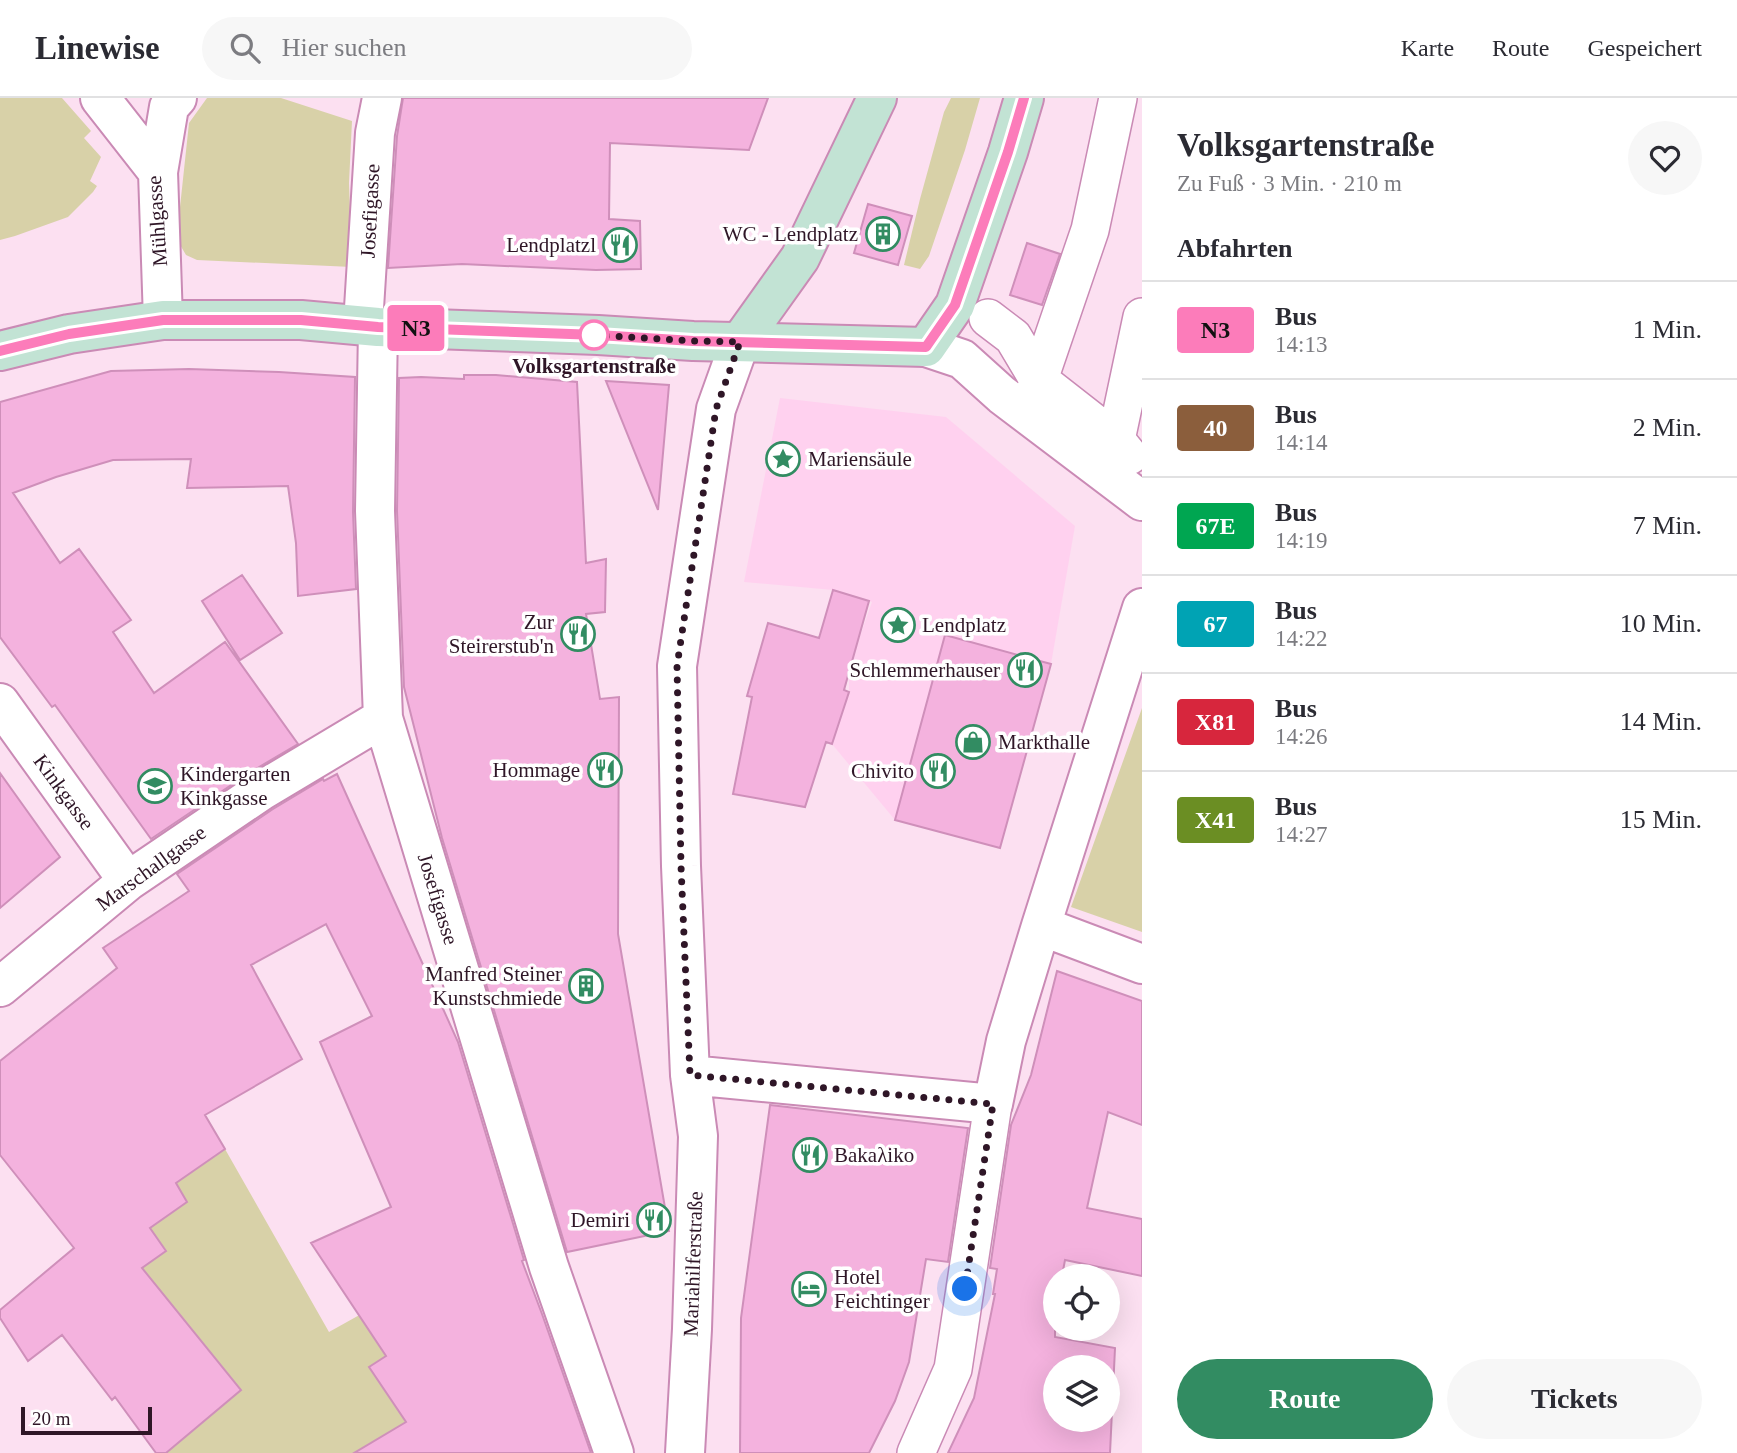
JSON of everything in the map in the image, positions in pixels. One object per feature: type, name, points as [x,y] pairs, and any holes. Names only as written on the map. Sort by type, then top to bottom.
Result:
[{"type":"main road","points":[[740,342],[800,258],[877,98]]},
{"type":"main road","points":[[0,351],[69,334],[163,320],[301,320],[371,326],[740,342],[926,347],[955,305],[1024,98]]},
{"type":"street","name":"Mühlgasse","points":[[100,98],[158,172],[163,320]]},
{"type":"street","points":[[158,172],[169,107],[177,98]]},
{"type":"street","name":"Josefigasse","points":[[382,98],[375,133],[371,326],[383,718],[549,1267],[614,1453]]},
{"type":"street","points":[[1035,388],[1090,230],[1118,98]]},
{"type":"street","points":[[988,318],[1013,337],[1035,388],[1120,450],[1141,328]]},
{"type":"street","points":[[740,342],[716,409],[677,666],[681,866],[690,1075],[993,1104]]},
{"type":"street","points":[[926,347],[962,359],[1002,395],[1142,501]]},
{"type":"street","points":[[916,1453],[953,1369],[993,1104],[1006,1041],[1142,608]]},
{"type":"street","name":"Kinkgasse","points":[[0,703],[128,881]]},
{"type":"street","name":"Marschallgasse","points":[[0,987],[128,881],[261,791],[383,718]]},
{"type":"street","points":[[1041,926],[1142,964]]},
{"type":"street","name":"Mariahilferstraße","points":[[685,1453],[698,1136],[690,1075]]},
{"type":"shaded area","points":[[0,98],[62,98],[91,131],[84,138],[101,157],[90,181],[97,186],[68,217],[0,240]]},
{"type":"shaded area","points":[[207,98],[281,98],[352,121],[349,183],[352,267],[197,260],[186,255],[179,243],[189,123]]},
{"type":"shaded area","points":[[951,98],[980,98],[929,256],[920,269],[904,265],[944,112]]},
{"type":"shaded area","points":[[780,398],[946,417],[1075,526],[1051,664],[945,635],[895,820],[832,744],[849,692],[849,674],[855,650],[872,602],[833,590],[744,582]]},
{"type":"shaded area","points":[[1142,708],[1142,932],[1071,907]]},
{"type":"shaded area","points":[[225,1149],[329,1332],[406,1289],[426,1331],[369,1367],[406,1422],[354,1453],[166,1453],[241,1390],[142,1268],[166,1250],[150,1228],[187,1202],[176,1183]]},
{"type":"building","points":[[403,98],[768,98],[749,150],[610,143],[609,219],[640,221],[641,269],[596,270],[462,264],[388,268],[397,136]]},
{"type":"building","name":"WC - Lendplatz","points":[[868,204],[912,216],[898,265],[854,253]]},
{"type":"building","points":[[1027,243],[1060,254],[1042,305],[1010,295]]},
{"type":"building","points":[[189,369],[355,377],[353,512],[356,589],[298,596],[296,543],[288,486],[187,488],[191,459],[113,460],[13,493],[60,563],[79,549],[131,620],[113,632],[154,693],[225,642],[298,744],[249,773],[151,839],[55,705],[52,707],[0,637],[0,402],[111,371]]},
{"type":"building","points":[[464,375],[577,382],[586,563],[606,559],[605,612],[586,614],[600,699],[619,697],[618,934],[669,1231],[567,1252],[442,838],[404,687],[397,511],[399,378],[464,379]]},
{"type":"building","points":[[606,381],[669,385],[658,510]]},
{"type":"building","points":[[242,575],[282,633],[240,660],[202,601]]},
{"type":"building","points":[[833,590],[869,601],[844,690],[849,692],[832,744],[826,742],[805,807],[733,794],[752,697],[747,696],[768,623],[819,638]]},
{"type":"building","name":"Markthalle","points":[[945,635],[1051,664],[1000,848],[895,820]]},
{"type":"building","points":[[0,773],[60,857],[0,908]]},
{"type":"building","points":[[337,774],[458,1042],[524,1260],[522,1261],[591,1453],[354,1453],[406,1422],[369,1367],[386,1356],[311,1243],[391,1207],[320,1042],[372,1016],[326,924],[251,965],[302,1059],[205,1115],[225,1149],[176,1183],[187,1202],[150,1228],[166,1251],[142,1268],[241,1390],[166,1453],[156,1453],[115,1397],[112,1400],[62,1335],[28,1361],[0,1318],[0,1310],[74,1248],[0,1155],[0,1061],[117,968],[103,948],[189,891],[177,874],[273,809],[323,779],[324,781]]},
{"type":"building","points":[[1057,971],[1142,1001],[1142,1125],[1108,1112],[1087,1208],[1142,1219],[1142,1276],[1120,1271],[1120,1264],[1084,1264],[1065,1260],[1064,1264],[1043,1264],[1043,1341],[1077,1341],[1115,1348],[1115,1355],[1043,1355],[1043,1432],[1111,1432],[1110,1453],[948,1453],[974,1398],[995,1294],[997,1269],[990,1268],[1011,1125],[1031,1075]]},
{"type":"building","points":[[770,1105],[968,1128],[948,1262],[926,1259],[909,1362],[895,1401],[869,1453],[740,1453],[741,1318]]},
{"type":"bus line","name":"N3","points":[[0,351],[69,334],[163,320],[301,320],[378,327],[693,341],[926,347],[955,305],[1024,98]]},
{"type":"place","name":"WC - Lendplatz","points":[[883,234]]},
{"type":"place","name":"Lendplatzl","points":[[620,245]]},
{"type":"place","name":"Volksgartenstraße","points":[[594,335]]},
{"type":"place","name":"Mariensäule","points":[[783,459]]},
{"type":"place","name":"Lendplatz","points":[[898,625]]},
{"type":"place","name":"Zur Steirerstub'n","points":[[578,634]]},
{"type":"place","name":"Schlemmerhauser","points":[[1025,670]]},
{"type":"place","name":"Markthalle","points":[[973,742]]},
{"type":"place","name":"Hommage","points":[[605,770]]},
{"type":"place","name":"Chivito","points":[[938,771]]},
{"type":"place","name":"Kindergarten Kinkgasse","points":[[155,786]]},
{"type":"place","name":"Manfred Steiner Kunstschmiede","points":[[586,986]]},
{"type":"place","name":"Bakaλiko","points":[[810,1155]]},
{"type":"place","name":"Demiri","points":[[654,1220]]},
{"type":"place","name":"Hotel Feichtinger","points":[[809,1289]]},
{"type":"route","points":[[594,335],[740,342],[716,409],[677,666],[681,866],[690,1075],[993,1104],[965,1289]]}]
